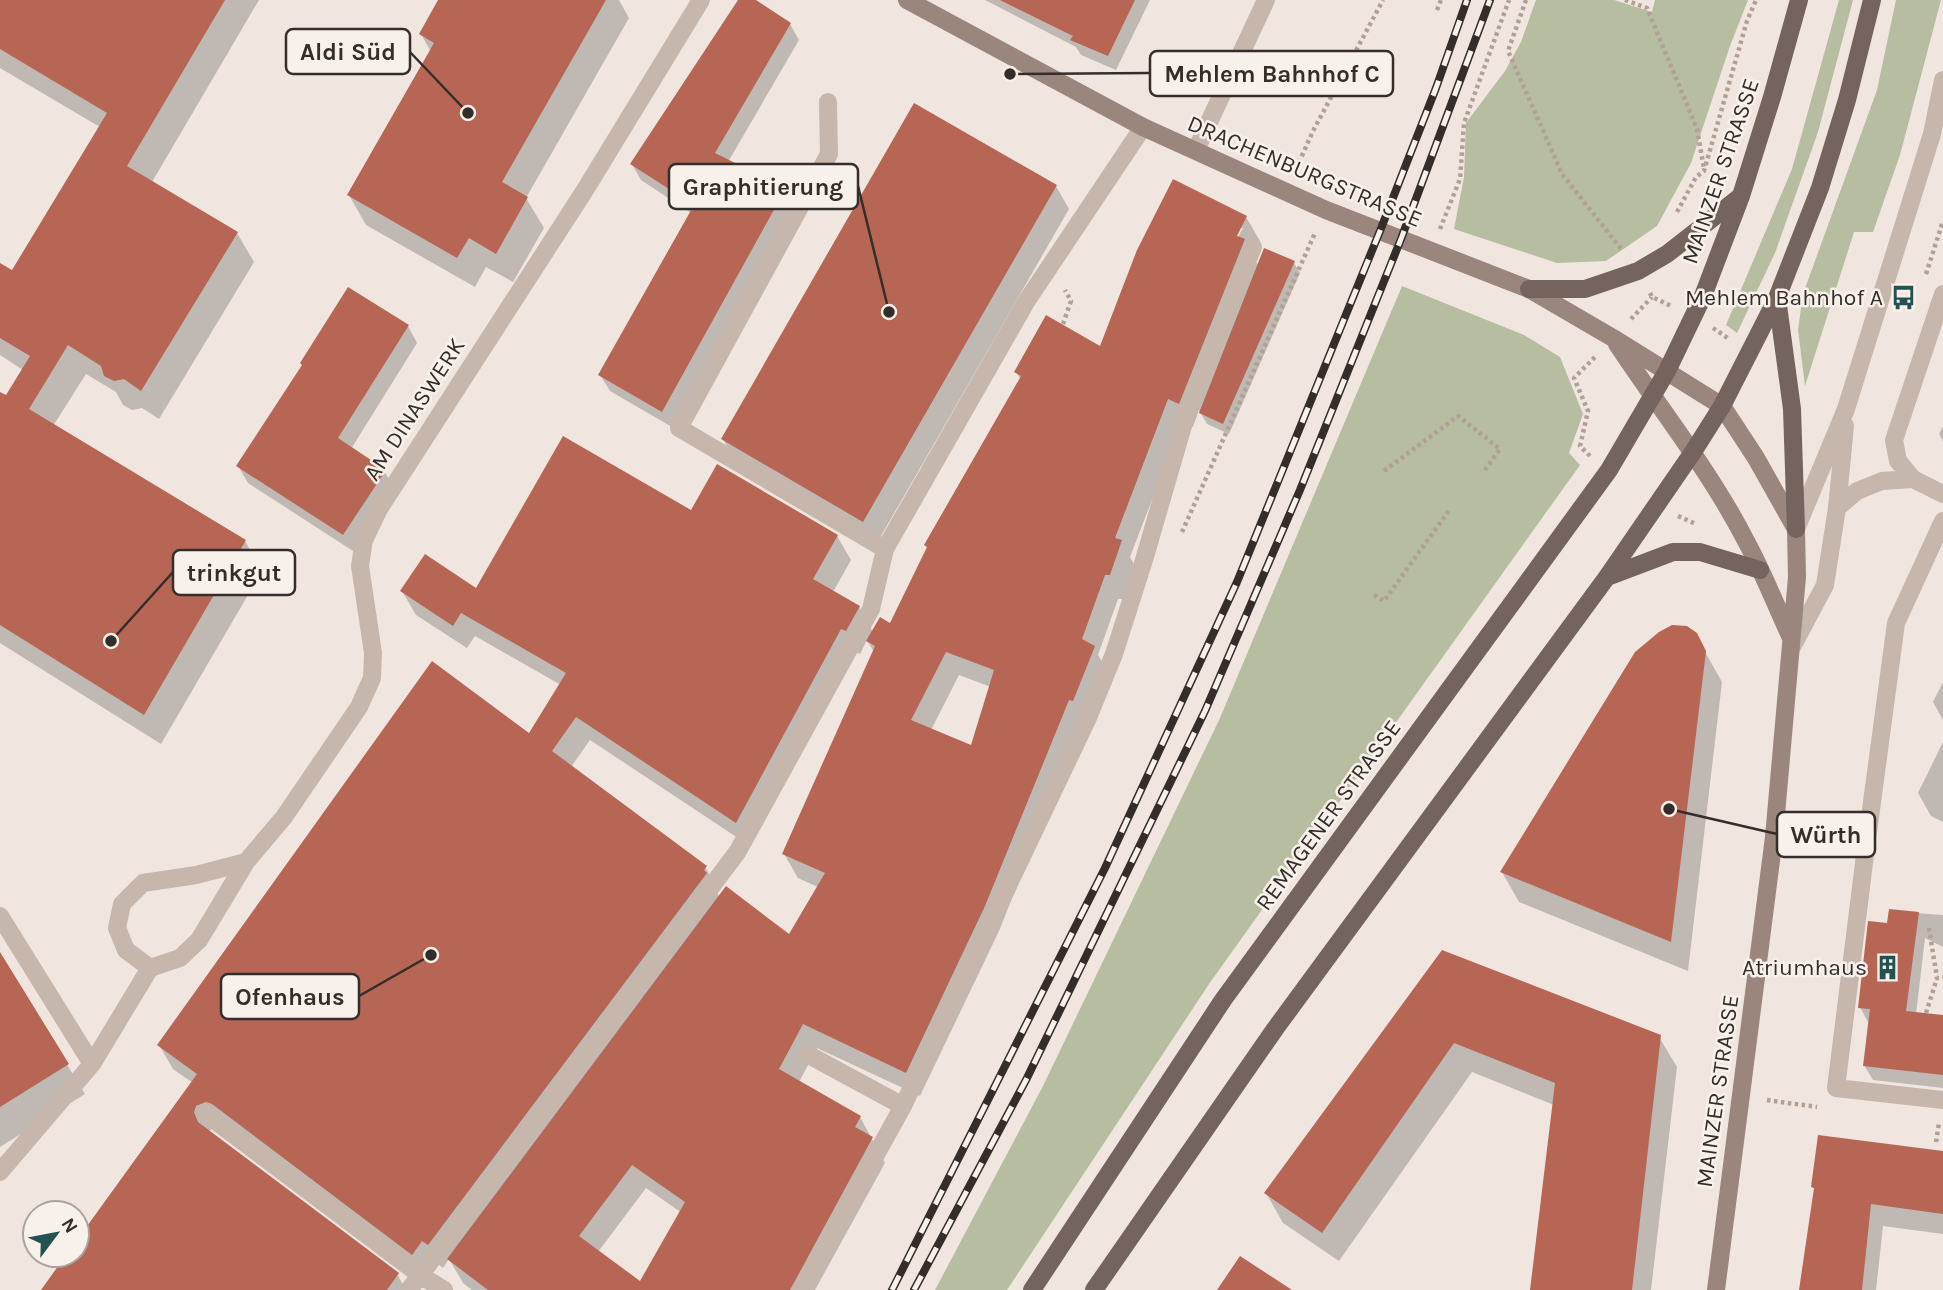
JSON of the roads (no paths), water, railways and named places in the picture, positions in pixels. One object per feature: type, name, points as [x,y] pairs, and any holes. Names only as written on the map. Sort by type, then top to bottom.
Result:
[{"type":"main road","name":"MAINZER STRASSE","points":[[1667,372],[1703,296],[1741,196],[1799,0]]},
{"type":"main road","points":[[1094,1290],[1275,1029],[1607,577],[1722,405],[1777,298],[1819,188],[1847,100],[1872,0]]},
{"type":"main road","points":[[1530,289],[1585,289],[1638,271],[1667,254],[1741,196]]},
{"type":"main road","points":[[1777,298],[1792,409],[1796,529]]},
{"type":"main road","name":"REMAGENER STRASSE","points":[[1032,1290],[1223,1000],[1609,470],[1667,372]]},
{"type":"main road","points":[[1607,577],[1673,552],[1700,552],[1760,570]]},
{"type":"street","name":"AM DINASWERK","points":[[150,968],[180,958],[199,940],[246,862],[284,817],[359,707],[372,678],[373,653],[360,566],[364,540],[379,509],[586,190],[701,0]]},
{"type":"street","name":"DRACHENBURGSTRASSE","points":[[907,0],[1143,127],[1286,192],[1530,289],[1667,372]]},
{"type":"street","points":[[1196,150],[1266,0]]},
{"type":"street","points":[[1796,529],[1846,409],[1932,134],[1943,80]]},
{"type":"street","points":[[828,102],[829,154],[679,428],[885,549]]},
{"type":"street","points":[[415,1283],[738,851],[871,609],[885,549],[1026,302],[1143,127]]},
{"type":"street","points":[[801,1290],[903,1106],[1087,720],[1114,654],[1185,419],[1253,247]]},
{"type":"street","points":[[1943,295],[1894,440],[1898,461],[1913,479],[1943,494]]},
{"type":"street","name":"DRACHENBURGSTRASSE","points":[[1614,338],[1651,396]]},
{"type":"street","name":"MAINZER STRASSE","points":[[1667,372],[1722,405],[1796,529],[1797,577],[1774,837],[1716,1290]]},
{"type":"street","name":"MAINZER STRASSE","points":[[1651,396],[1693,452],[1746,540],[1792,645]]},
{"type":"street","name":"MAINZER STRASSE","points":[[1792,645],[1825,585],[1837,508],[1846,409]]},
{"type":"street","points":[[1837,508],[1857,491],[1882,481],[1913,479]]},
{"type":"street","points":[[1943,520],[1896,623],[1836,1088],[1943,1100]]},
{"type":"street","points":[[1774,837],[1866,847]]},
{"type":"street","points":[[0,1172],[92,1064],[150,968],[125,950],[117,928],[122,904],[143,883],[196,875],[246,862]]},
{"type":"street","points":[[0,916],[92,1064]]},
{"type":"street","points":[[807,1054],[903,1106]]},
{"type":"street","points":[[205,1113],[415,1283],[444,1290]]},
{"type":"railway","points":[[892,1290],[1105,868],[1237,582],[1380,231],[1467,0]]},
{"type":"railway","points":[[914,1290],[1026,1080],[1205,711],[1300,490],[1401,239],[1490,0]]},
{"type":"place","name":"Mehlem Bahnhof C","points":[[1010,74]]},
{"type":"place","name":"Aldi Süd","points":[[468,113]]},
{"type":"place","name":"Mehlem Bahnhof A","points":[[1903,297]]},
{"type":"place","name":"Graphitierung","points":[[889,312]]},
{"type":"place","name":"trinkgut","points":[[111,641]]},
{"type":"place","name":"Würth","points":[[1669,809]]},
{"type":"place","name":"Ofenhaus","points":[[431,955]]},
{"type":"place","name":"Atriumhaus","points":[[1887,967]]}]
